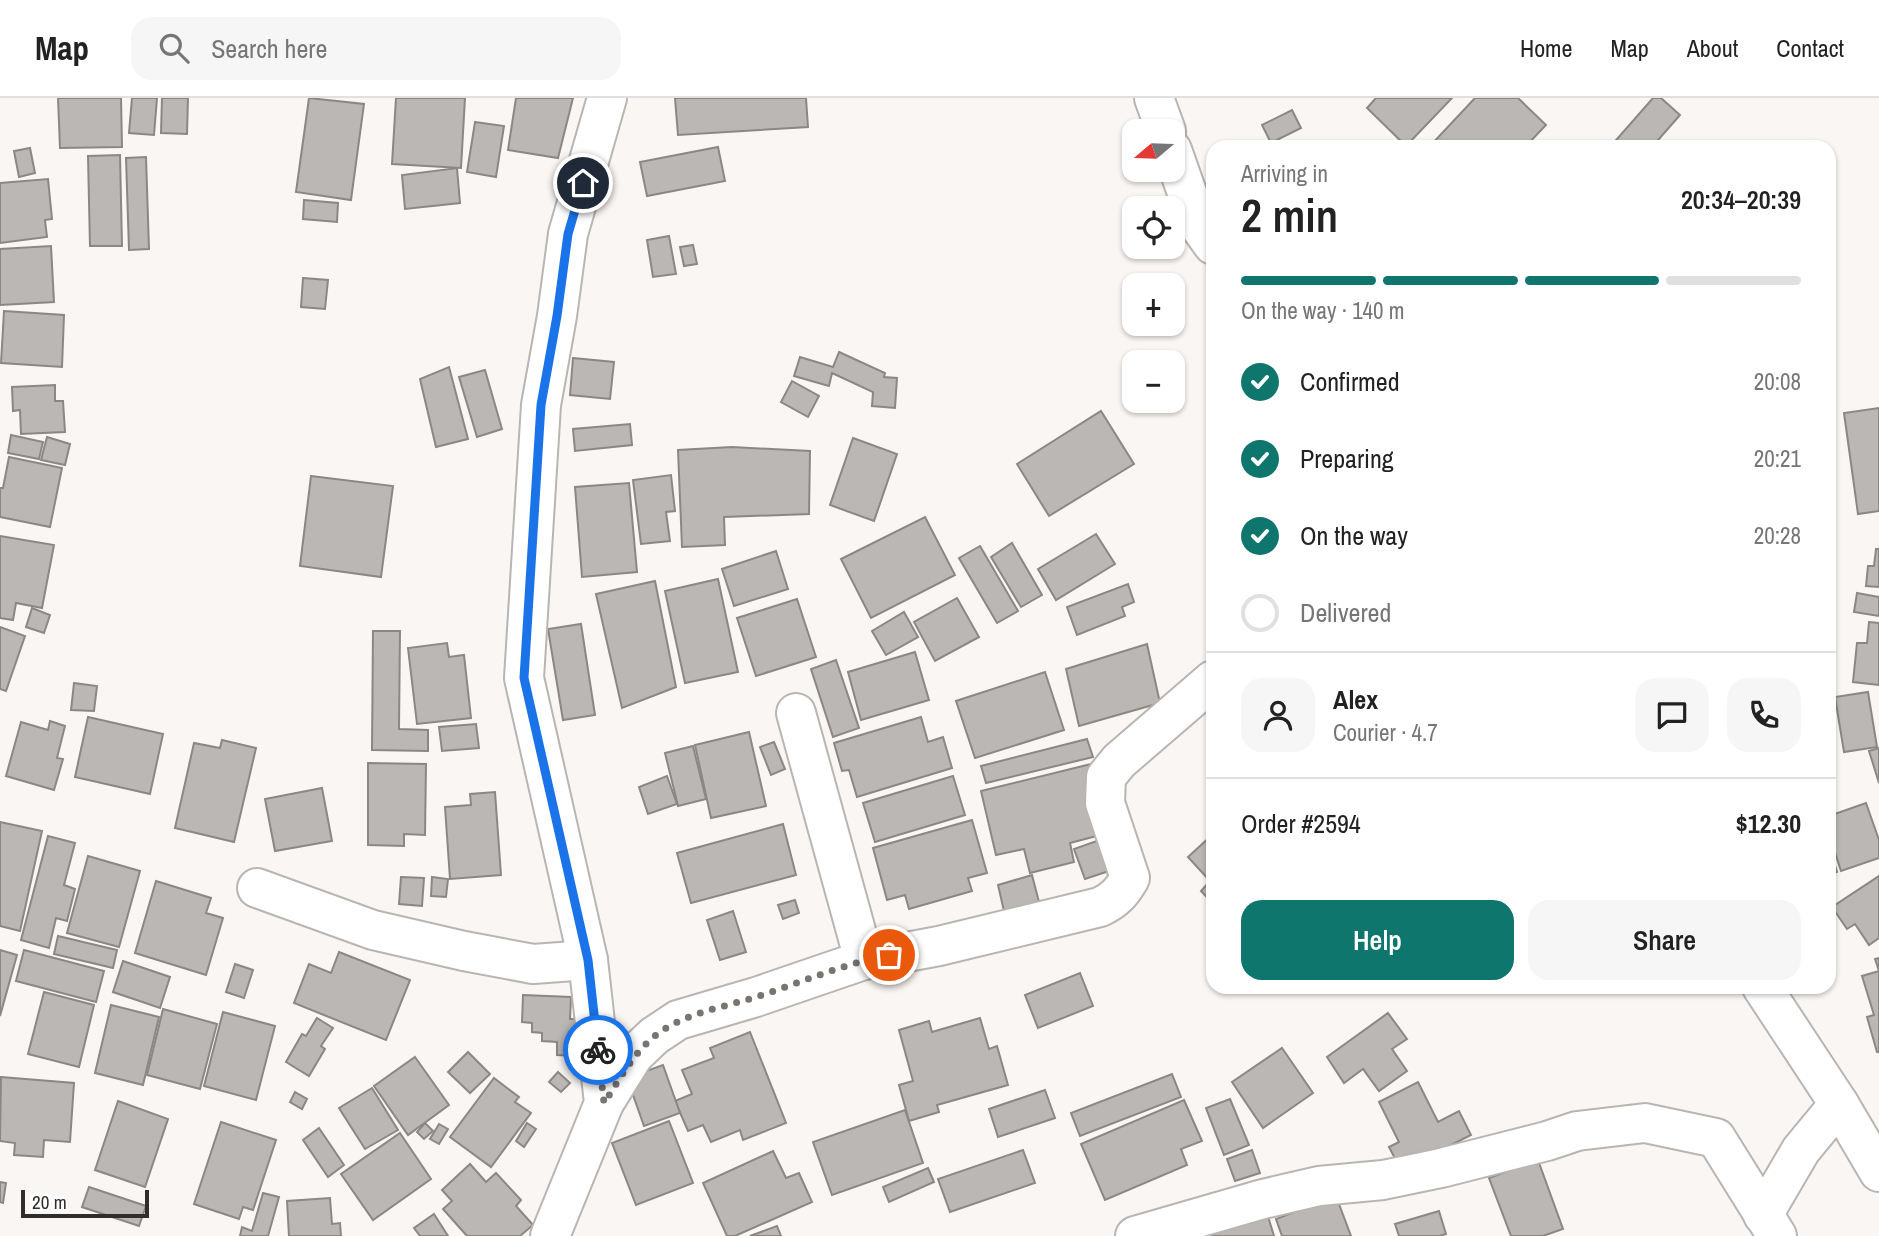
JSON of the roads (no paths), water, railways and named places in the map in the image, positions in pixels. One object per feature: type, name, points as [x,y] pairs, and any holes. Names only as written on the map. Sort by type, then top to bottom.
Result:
[{"type":"street","points":[[604,1103],[588,960],[524,678],[541,405],[568,234],[607,98]]},
{"type":"street","points":[[1154,98],[1162,119]]},
{"type":"street","points":[[1183,182],[1198,224],[1206,235]]},
{"type":"street","points":[[550,1236],[604,1103],[634,1055],[654,1036],[678,1020],[864,960],[939,946],[1100,907],[1113,901],[1130,878],[1105,803],[1106,778],[1119,761],[1206,686]]},
{"type":"street","points":[[796,713],[864,960]]},
{"type":"street","points":[[257,888],[373,930],[464,951],[533,964],[588,960]]},
{"type":"street","points":[[1767,994],[1839,1104],[1879,1172]]},
{"type":"street","points":[[1770,1225],[1801,1150],[1839,1104]]},
{"type":"street","points":[[1135,1236],[1263,1199],[1319,1186],[1383,1180],[1441,1168],[1577,1131],[1645,1123],[1716,1138],[1770,1225]]}]
